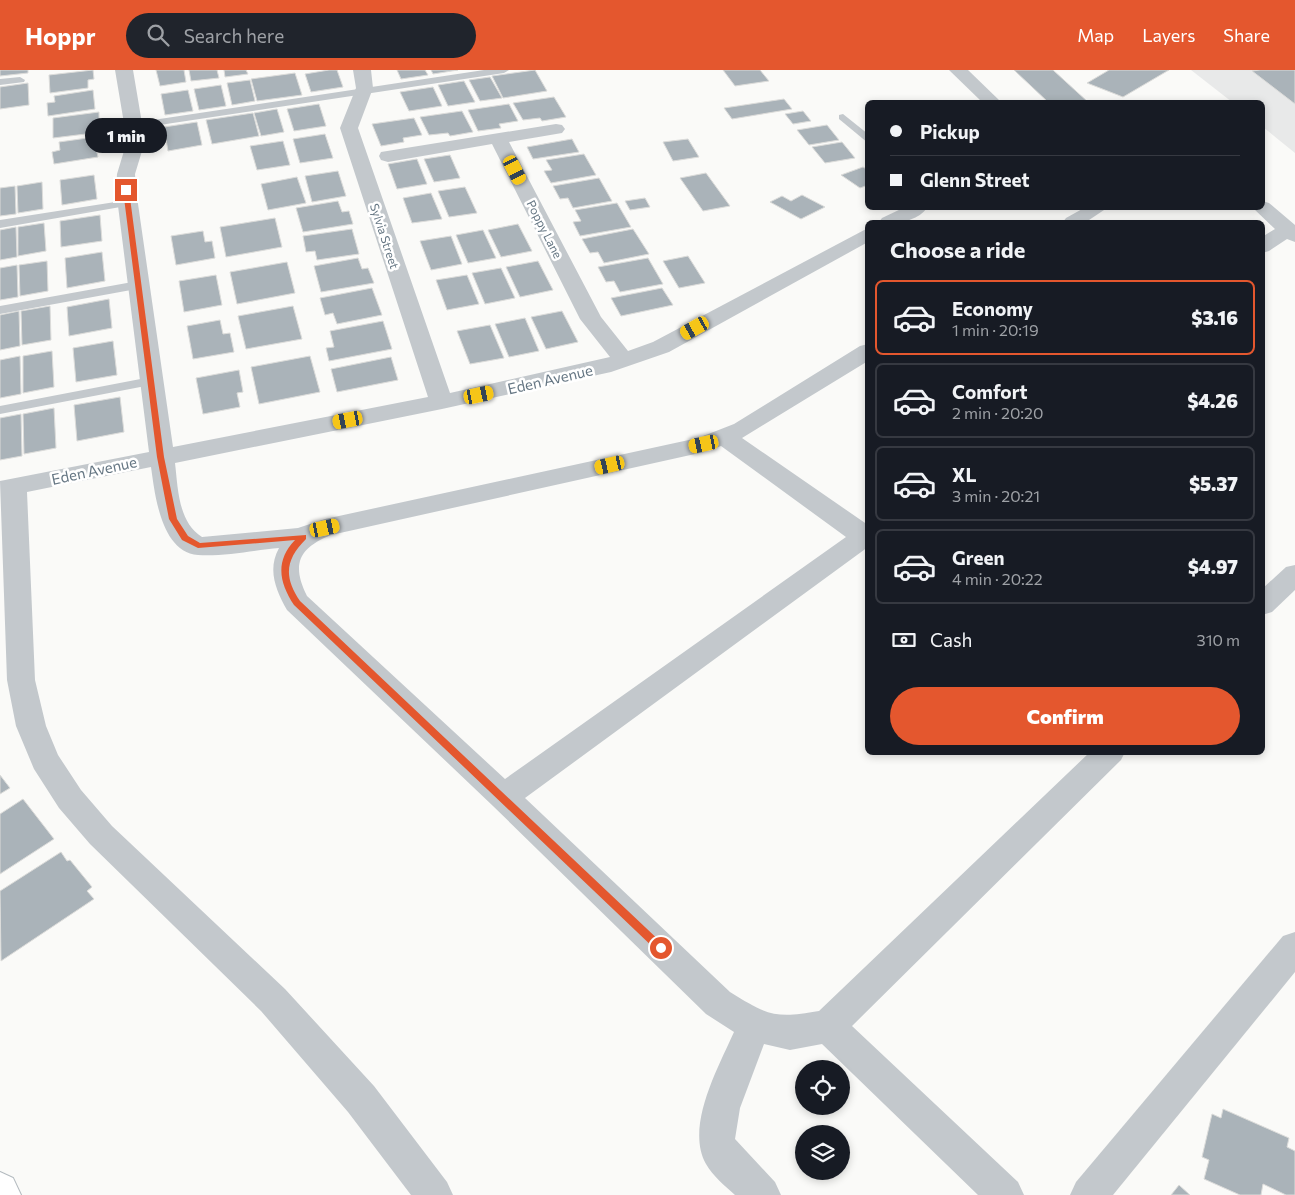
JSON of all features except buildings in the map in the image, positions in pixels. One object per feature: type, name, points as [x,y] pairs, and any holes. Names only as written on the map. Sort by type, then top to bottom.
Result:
[{"type":"street","points":[[124,70],[136,141],[126,174],[128,203],[160,457],[173,519],[185,538],[198,546],[303,537],[325,528],[704,444],[725,437],[865,353]]},
{"type":"street","points":[[362,70],[366,82],[364,91]]},
{"type":"street","points":[[958,70],[990,100]]},
{"type":"street","name":"Sylvia Street","points":[[364,91],[350,121],[349,128],[432,378],[442,402]]},
{"type":"street","points":[[388,156],[556,129]]},
{"type":"street","name":"Poppy Lane","points":[[498,138],[591,319],[624,360]]},
{"type":"street","points":[[893,220],[912,210]]},
{"type":"street","points":[[1076,220],[1094,210]]},
{"type":"street","points":[[1265,210],[1291,232],[1265,245]]},
{"type":"street","name":"Eden Avenue","points":[[7,488],[442,402],[552,379],[624,360],[661,347],[865,236]]},
{"type":"street","points":[[504,797],[865,535],[725,437]]},
{"type":"street","points":[[7,488],[21,680],[31,726],[45,760],[70,798],[101,835],[273,1000],[361,1099],[434,1195]]},
{"type":"street","points":[[303,537],[289,551],[286,565],[287,588],[297,603],[504,797],[718,1003],[754,1026],[790,1032],[828,1026],[1107,755]]},
{"type":"street","points":[[1265,602],[1295,574]]},
{"type":"street","points":[[1089,1195],[1295,946]]},
{"type":"street","points":[[754,1026],[720,1115],[715,1140],[719,1152],[762,1195]]},
{"type":"street","points":[[828,1026],[1005,1195]]},
{"type":"street","points":[[0,1191],[2,1195]]},
{"type":"lane","points":[[133,126],[504,70]]},
{"type":"lane","points":[[0,82],[20,80]]},
{"type":"lane","points":[[843,117],[865,137]]},
{"type":"lane","points":[[0,224],[128,203]]},
{"type":"lane","points":[[0,310],[138,285]]},
{"type":"lane","points":[[0,410],[151,381]]},
{"type":"shaded area","points":[[1191,70],[1295,70],[1295,153],[1265,129],[1265,100],[1229,100]]},
{"type":"route","points":[[126,190],[160,457],[173,519],[185,538],[198,546],[303,537],[289,551],[286,565],[287,588],[297,603],[504,797],[661,948]]}]
